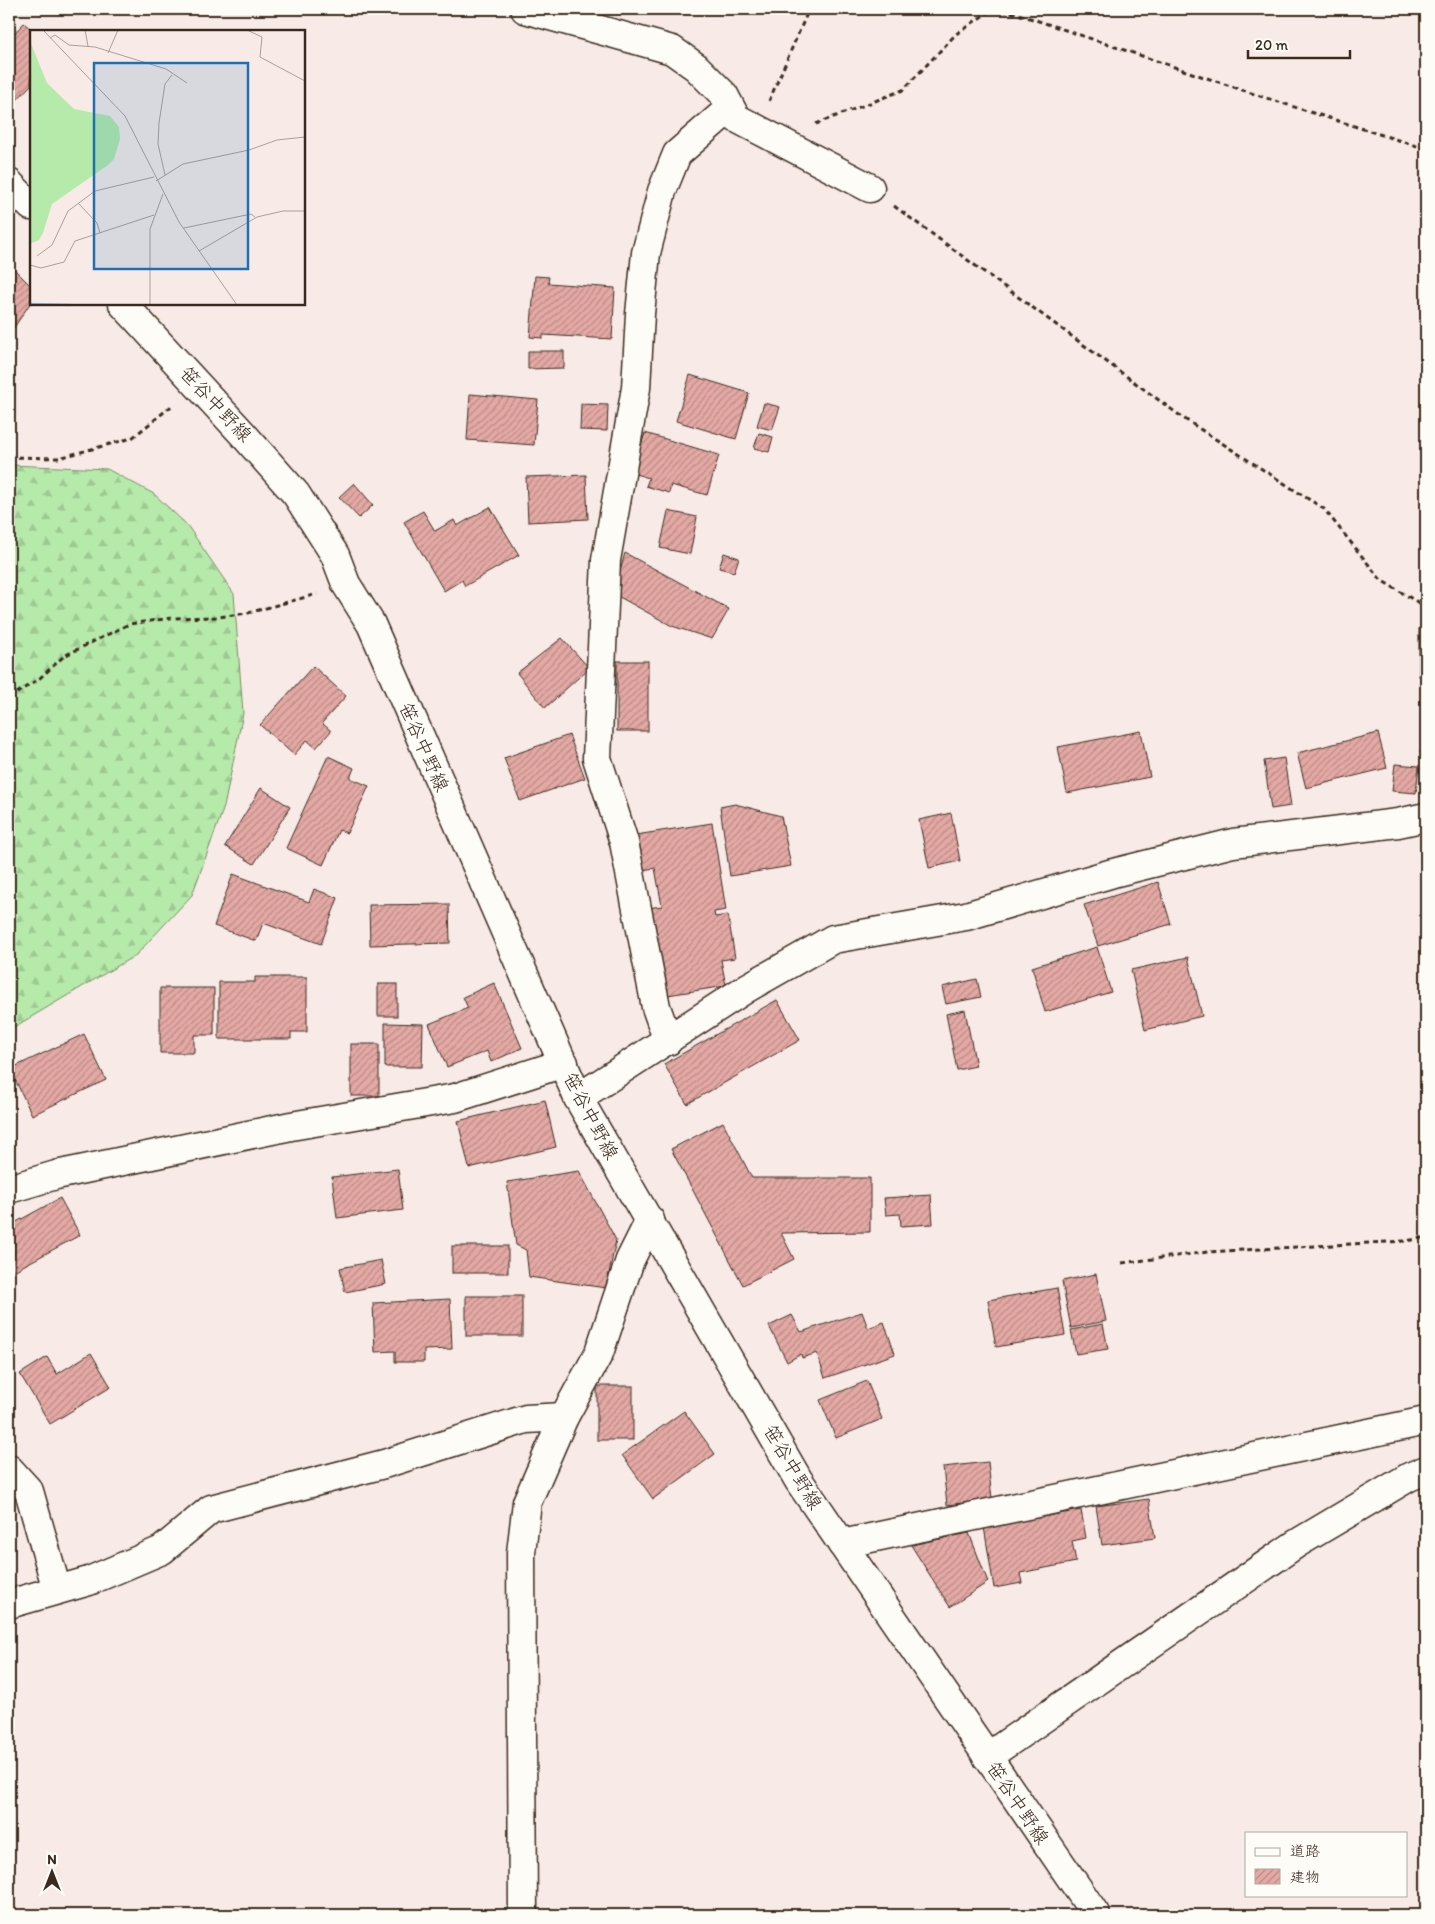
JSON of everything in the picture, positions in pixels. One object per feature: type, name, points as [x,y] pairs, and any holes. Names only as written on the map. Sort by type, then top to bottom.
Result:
[{"type":"street","points":[[525,9],[672,50],[696,67],[724,95],[736,118],[870,188]]},
{"type":"street","points":[[668,1042],[656,1007],[624,842],[597,758],[606,560],[636,388],[646,253],[662,191],[677,154],[730,108]]},
{"type":"street","points":[[9,183],[30,205]]},
{"type":"street","name":"笹谷中野線","points":[[124,305],[296,494],[335,555],[346,584],[371,624],[578,1098],[650,1220],[799,1482],[1096,1915]]},
{"type":"street","points":[[578,1098],[629,1064],[668,1042],[747,988],[833,940],[966,916],[1112,873],[1233,843],[1398,823],[1426,817]]},
{"type":"street","points":[[9,1189],[56,1175],[282,1128],[456,1098],[564,1063]]},
{"type":"street","points":[[524,1915],[521,1553],[527,1502],[564,1417],[599,1353],[630,1260],[650,1220]]},
{"type":"street","points":[[9,1604],[89,1581],[162,1550],[211,1509],[384,1464],[526,1419],[564,1417]]},
{"type":"street","points":[[842,1544],[1426,1421]]},
{"type":"street","points":[[9,1469],[29,1491],[57,1590]]},
{"type":"street","points":[[987,1757],[1296,1544],[1409,1477],[1426,1470]]},
{"type":"path","points":[[809,9],[768,136],[803,129],[903,90],[956,34],[993,9],[1018,14],[1260,96],[1426,149]]},
{"type":"path","points":[[870,188],[1186,420],[1324,508],[1381,580],[1419,603],[1426,605]]},
{"type":"path","points":[[9,457],[59,458],[132,438],[197,384]]},
{"type":"path","points":[[9,698],[40,678],[64,656],[129,624],[172,618],[218,617],[248,613],[303,599],[346,584]]},
{"type":"path","points":[[1122,1263],[1208,1252],[1406,1241],[1426,1237]]},
{"type":"green space","points":[[9,465],[107,469],[154,494],[187,525],[234,594],[243,713],[224,807],[192,895],[136,955],[9,1030]]},
{"type":"building","points":[[24,23],[32,30],[30,30],[30,86],[9,108],[9,39]]},
{"type":"building","points":[[11,266],[30,285],[30,304],[9,335],[9,270]]},
{"type":"building","points":[[535,276],[549,277],[548,283],[615,288],[612,339],[543,335],[543,338],[530,337]]},
{"type":"building","points":[[528,351],[564,351],[564,368],[528,369]]},
{"type":"building","points":[[690,375],[749,393],[736,439],[676,421]]},
{"type":"building","points":[[470,394],[538,400],[534,445],[467,440]]},
{"type":"building","points":[[764,403],[780,407],[772,430],[757,426]]},
{"type":"building","points":[[581,404],[608,405],[607,431],[580,430]]},
{"type":"building","points":[[645,433],[719,455],[707,495],[671,485],[669,493],[646,486],[649,478],[632,473]]},
{"type":"building","points":[[759,433],[773,437],[769,452],[754,448]]},
{"type":"building","points":[[586,475],[588,519],[528,522],[526,477]]},
{"type":"building","points":[[354,483],[373,505],[359,518],[339,497]]},
{"type":"building","points":[[490,507],[519,555],[465,586],[462,580],[444,591],[404,522],[423,511],[435,531],[454,520],[457,526]]},
{"type":"building","points":[[668,511],[697,517],[690,554],[660,548]]},
{"type":"building","points":[[625,553],[729,609],[712,639],[672,626],[614,594]]},
{"type":"building","points":[[724,553],[739,558],[734,572],[719,568]]},
{"type":"building","points":[[1419,629],[1426,629],[1426,676],[1419,676]]},
{"type":"building","points":[[562,638],[589,668],[545,708],[517,673]]},
{"type":"building","points":[[617,661],[648,661],[648,731],[617,731]]},
{"type":"building","points":[[313,666],[346,696],[322,723],[331,731],[316,748],[307,740],[294,755],[260,725]]},
{"type":"building","points":[[1141,731],[1150,777],[1067,793],[1058,747]]},
{"type":"building","points":[[1378,733],[1387,768],[1306,788],[1297,753]]},
{"type":"building","points":[[569,735],[585,778],[520,801],[504,758]]},
{"type":"building","points":[[1426,748],[1426,777],[1420,750]]},
{"type":"building","points":[[328,756],[354,768],[350,778],[369,786],[347,833],[339,830],[323,865],[286,848]]},
{"type":"building","points":[[1284,758],[1291,806],[1271,809],[1264,761]]},
{"type":"building","points":[[1395,764],[1419,766],[1416,793],[1392,791]]},
{"type":"building","points":[[261,788],[290,807],[254,864],[225,846]]},
{"type":"building","points":[[735,804],[781,816],[791,866],[730,876],[720,807]]},
{"type":"building","points":[[951,813],[960,861],[929,868],[919,820]]},
{"type":"building","points":[[712,823],[726,910],[714,912],[715,917],[728,915],[735,958],[721,960],[726,986],[661,996],[647,908],[662,906],[655,868],[642,870],[636,835]]},
{"type":"building","points":[[233,874],[309,902],[314,889],[338,898],[321,944],[263,923],[256,941],[214,926]]},
{"type":"building","points":[[1158,882],[1171,924],[1098,946],[1084,905]]},
{"type":"building","points":[[449,904],[450,943],[370,945],[369,905]]},
{"type":"building","points":[[1097,947],[1111,992],[1045,1012],[1032,967]]},
{"type":"building","points":[[1188,957],[1202,1016],[1145,1030],[1131,970]]},
{"type":"building","points":[[255,977],[307,977],[307,1032],[291,1032],[291,1039],[219,1039],[219,982],[255,982]]},
{"type":"building","points":[[977,979],[981,997],[946,1004],[942,987]]},
{"type":"building","points":[[494,983],[522,1048],[491,1062],[487,1051],[447,1067],[429,1024],[468,1008],[463,997]]},
{"type":"building","points":[[378,984],[397,984],[397,1016],[378,1016]]},
{"type":"building","points":[[160,988],[214,988],[214,1035],[194,1035],[194,1053],[160,1053]]},
{"type":"building","points":[[777,1000],[800,1040],[687,1104],[664,1064]]},
{"type":"building","points":[[965,1010],[976,1066],[957,1070],[946,1014]]},
{"type":"building","points":[[385,1023],[423,1024],[422,1067],[385,1067]]},
{"type":"building","points":[[84,1034],[106,1080],[32,1115],[10,1069]]},
{"type":"building","points":[[351,1044],[379,1044],[379,1096],[351,1096]]},
{"type":"building","points":[[545,1100],[556,1147],[469,1168],[458,1121]]},
{"type":"building","points":[[723,1122],[752,1178],[870,1178],[870,1232],[781,1233],[794,1259],[743,1285],[671,1149]]},
{"type":"building","points":[[398,1169],[403,1210],[337,1218],[332,1177]]},
{"type":"building","points":[[579,1171],[616,1240],[606,1288],[529,1277],[526,1250],[516,1245],[507,1182]]},
{"type":"building","points":[[931,1195],[933,1224],[901,1226],[900,1214],[886,1215],[884,1198]]},
{"type":"building","points":[[60,1198],[80,1235],[10,1273],[9,1226]]},
{"type":"building","points":[[452,1246],[508,1246],[508,1273],[452,1273]]},
{"type":"building","points":[[381,1260],[386,1284],[345,1292],[340,1268]]},
{"type":"building","points":[[1096,1274],[1106,1321],[1071,1328],[1062,1281]]},
{"type":"building","points":[[1057,1288],[1065,1335],[996,1347],[988,1300]]},
{"type":"building","points":[[466,1296],[522,1296],[522,1336],[466,1336]]},
{"type":"building","points":[[450,1299],[452,1349],[424,1350],[424,1362],[395,1362],[395,1351],[375,1352],[373,1303]]},
{"type":"building","points":[[862,1312],[868,1328],[884,1322],[895,1354],[825,1378],[817,1353],[802,1358],[801,1354],[787,1362],[769,1326],[792,1315],[801,1332]]},
{"type":"building","points":[[1103,1324],[1108,1349],[1076,1354],[1071,1330]]},
{"type":"building","points":[[91,1353],[111,1387],[50,1424],[20,1374],[47,1357],[57,1374]]},
{"type":"building","points":[[867,1381],[882,1419],[836,1438],[820,1400]]},
{"type":"building","points":[[597,1386],[633,1386],[633,1440],[597,1440]]},
{"type":"building","points":[[684,1411],[715,1454],[653,1499],[622,1455]]},
{"type":"building","points":[[988,1462],[992,1499],[947,1505],[943,1467]]},
{"type":"building","points":[[1149,1499],[1155,1538],[1102,1545],[1096,1506]]},
{"type":"building","points":[[1081,1510],[1086,1538],[1072,1541],[1076,1562],[1020,1573],[1022,1583],[994,1588],[984,1527]]},
{"type":"building","points":[[969,1533],[988,1582],[950,1607],[911,1545]]}]
